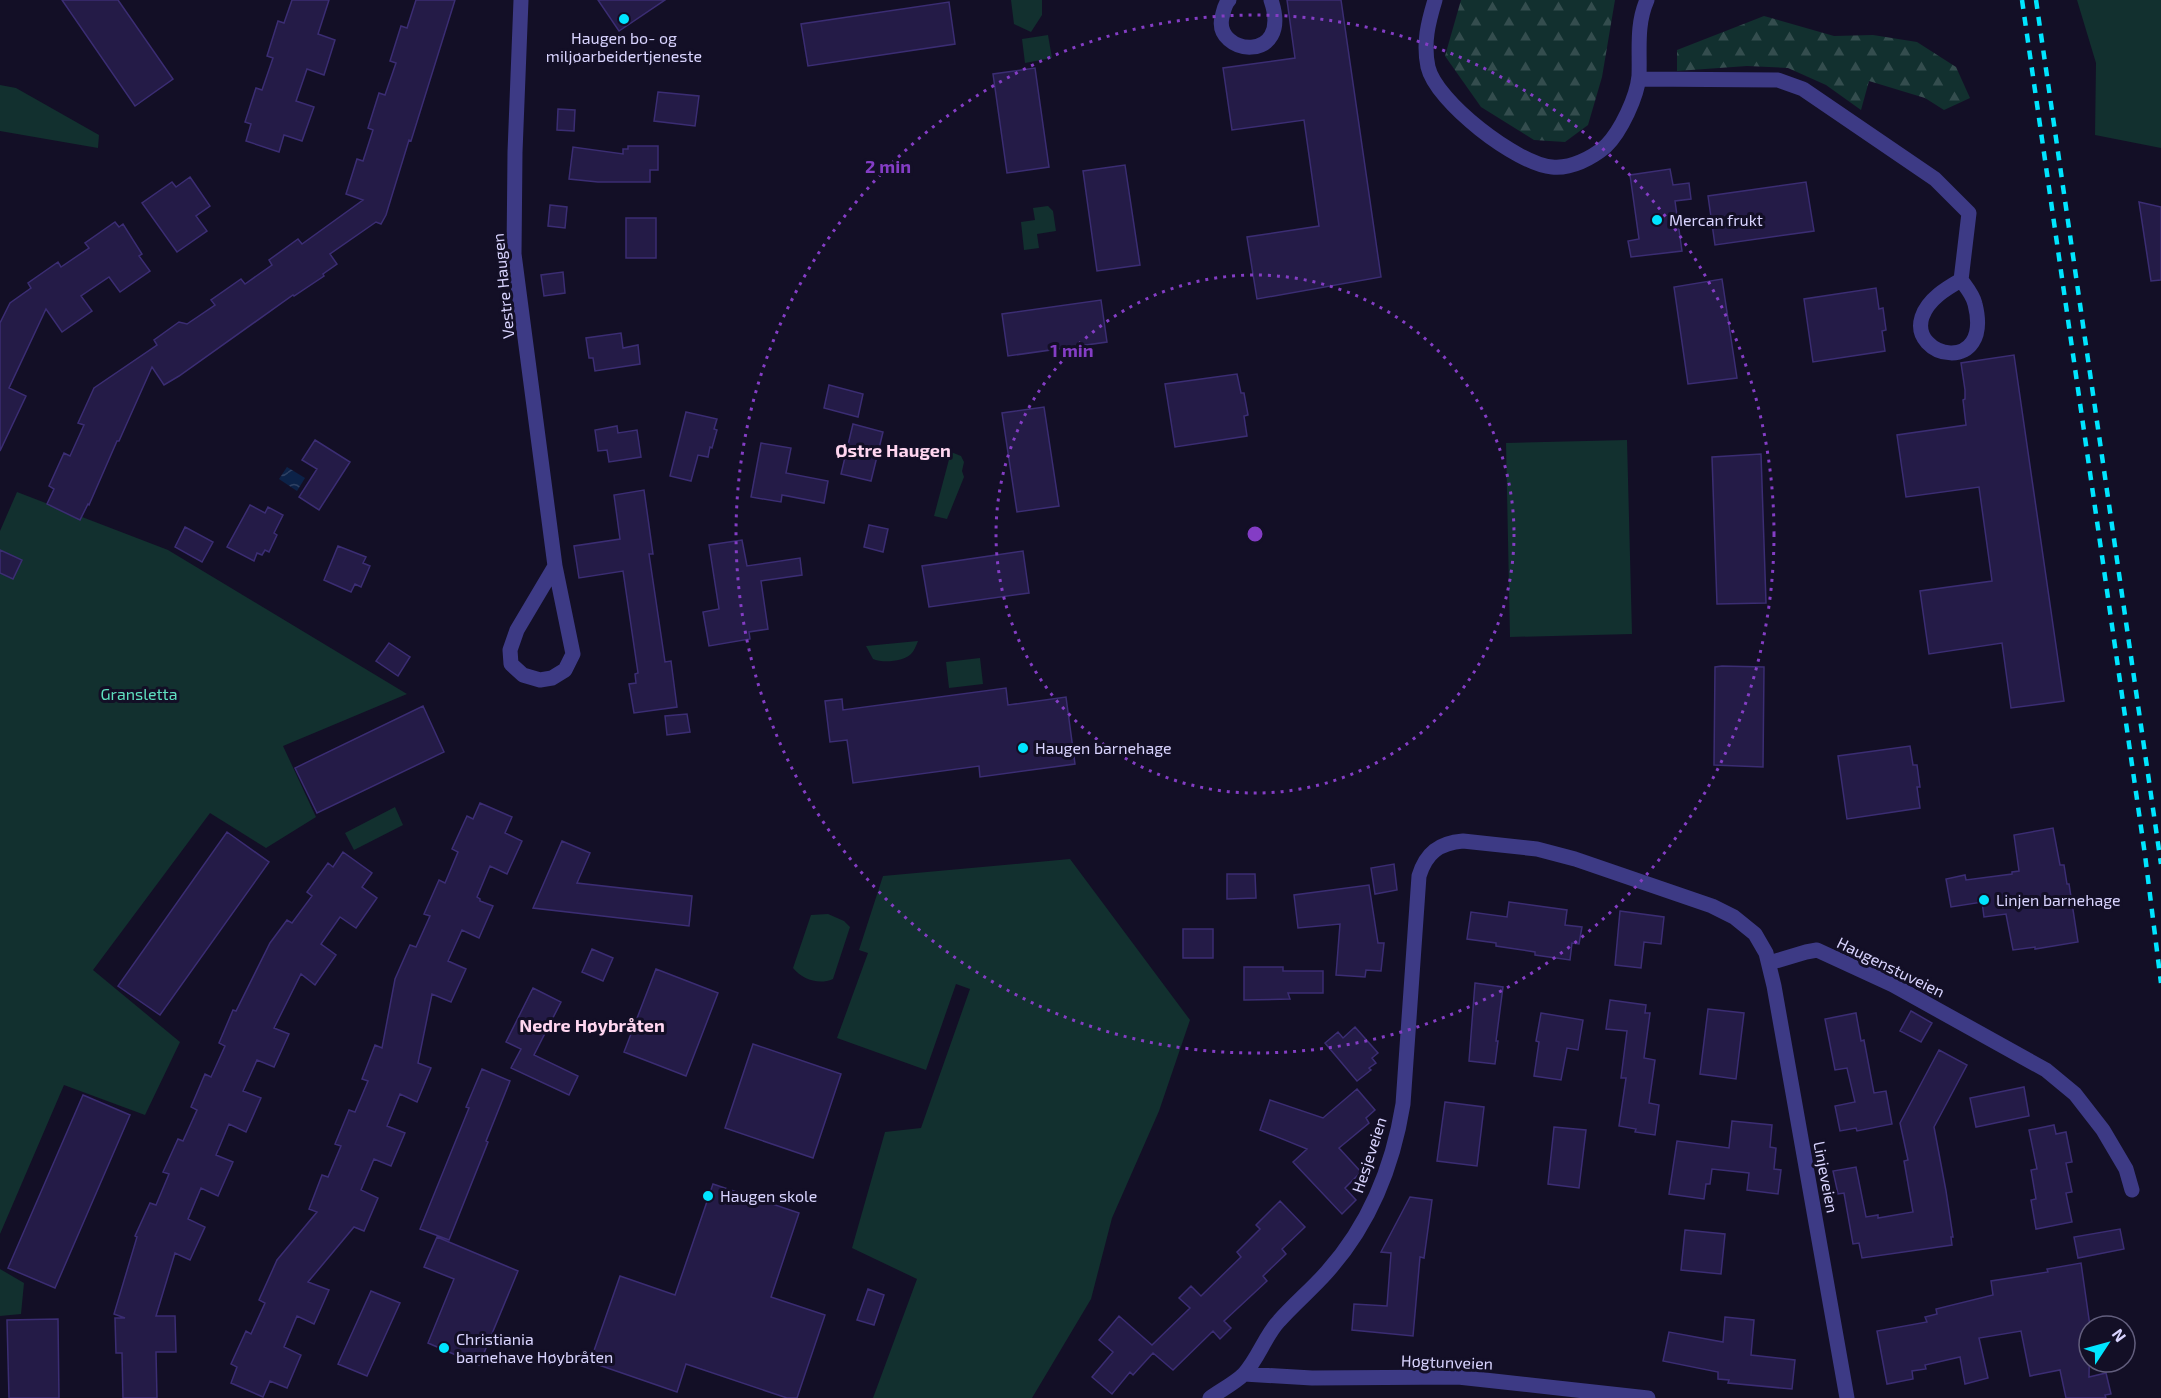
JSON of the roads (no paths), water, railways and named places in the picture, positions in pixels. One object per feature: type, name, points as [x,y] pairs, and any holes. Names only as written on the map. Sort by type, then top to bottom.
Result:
[{"type":"street","name":"Vestre Haugen","points":[[521,0],[515,152],[514,254],[555,566],[573,654],[565,670],[552,678],[540,680],[523,675],[511,664],[510,650],[517,630],[555,566]]},
{"type":"street","points":[[1229,0],[1225,4],[1220,24],[1224,36],[1231,42],[1252,48],[1264,43],[1275,31],[1276,15],[1271,0]]},
{"type":"street","points":[[1435,0],[1426,30],[1428,69],[1443,92],[1459,112],[1521,157],[1552,167],[1586,160],[1606,145],[1621,126],[1639,79],[1641,13],[1647,0]]},
{"type":"street","points":[[1639,79],[1768,80],[1803,89],[1935,179],[1969,213],[1961,279],[1975,302],[1976,337],[1969,347],[1961,352],[1942,352],[1923,337],[1922,316],[1944,290],[1961,279]]},
{"type":"street","name":"Hesjeveien","points":[[1210,1398],[1244,1374],[1278,1322],[1327,1272],[1352,1242],[1369,1213],[1384,1179],[1397,1138],[1403,1104],[1416,894],[1423,863],[1429,855],[1451,842],[1463,841],[1537,849],[1575,859],[1712,906],[1734,917],[1746,925],[1762,943],[1769,963]]},
{"type":"street","name":"Haugenstuveien","points":[[1769,963],[1817,950],[1893,985],[2046,1070],[2075,1094],[2103,1130],[2126,1168],[2132,1190]]},
{"type":"street","name":"Linjeveien","points":[[1769,963],[1847,1398]]},
{"type":"street","name":"Høgtunveien","points":[[1244,1374],[1312,1378],[1458,1377],[1648,1398]]},
{"type":"water","points":[[287,467],[305,478],[297,491],[279,479]]},
{"type":"railway","points":[[2022,0],[2145,855],[2161,983]]},
{"type":"railway","points":[[2036,0],[2161,864]]},
{"type":"place","name":"Haugen bo- og miljøarbeidertjeneste","points":[[624,19]]},
{"type":"place","name":"Mercan frukt","points":[[1657,220]]},
{"type":"place","name":"Haugen barnehage","points":[[1023,748]]},
{"type":"place","name":"Linjen barnehage","points":[[1984,900]]},
{"type":"place","name":"Haugen skole","points":[[708,1196]]},
{"type":"place","name":"Christiania barnehave Høybråten","points":[[444,1348]]},
{"type":"district","name":"Østre Haugen","points":[[893,451]]},
{"type":"district","name":"Nedre Høybråten","points":[[592,1026]]},
{"type":"park label","name":"Gransletta","points":[[139,694]]}]
